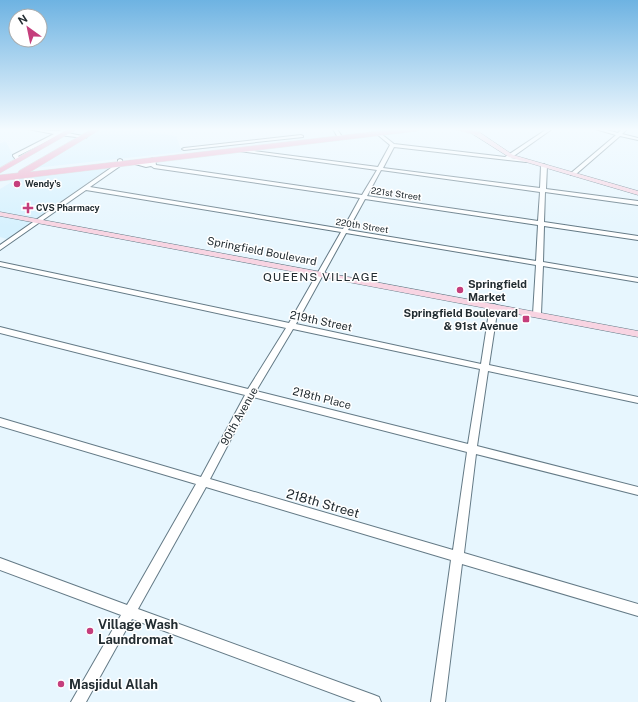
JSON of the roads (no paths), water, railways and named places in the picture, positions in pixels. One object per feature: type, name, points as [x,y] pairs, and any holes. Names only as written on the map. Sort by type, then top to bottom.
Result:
[{"type":"main road","points":[[0,172],[16,162]]},
{"type":"main road","points":[[0,172],[20,173],[35,162]]},
{"type":"main road","points":[[0,186],[40,162]]},
{"type":"main road","points":[[0,178],[20,173],[123,162],[153,162]]},
{"type":"main road","points":[[529,162],[638,193]]},
{"type":"main road","name":"Springfield Boulevard","points":[[0,214],[638,334]]},
{"type":"street","points":[[0,248],[123,162]]},
{"type":"street","name":"221st Street","points":[[153,162],[154,166],[638,238]]},
{"type":"street","points":[[333,162],[638,203]]},
{"type":"street","name":"90th Avenue","points":[[78,702],[128,611],[203,482],[251,392],[321,274],[383,162]]},
{"type":"street","points":[[573,174],[587,162]]},
{"type":"street","points":[[537,314],[544,166]]},
{"type":"street","name":"220th Street","points":[[84,188],[638,280]]},
{"type":"street","name":"219th Street","points":[[0,264],[638,400]]},
{"type":"street","points":[[438,702],[472,449],[494,306]]},
{"type":"street","name":"218th Place","points":[[0,330],[638,490]]},
{"type":"street","name":"218th Street","points":[[0,422],[638,610]]},
{"type":"street","points":[[0,564],[374,702]]},
{"type":"place","name":"Wendy's","points":[[17,184]]},
{"type":"place","name":"CVS Pharmacy","points":[[28,208]]},
{"type":"place","name":"Springfield Market","points":[[460,290]]},
{"type":"place","name":"Springfield Boulevard & 91st Avenue","points":[[526,319]]},
{"type":"place","name":"Village Wash Laundromat","points":[[90,631]]},
{"type":"place","name":"Masjidul Allah","points":[[61,684]]},
{"type":"district","name":"QUEENS VILLAGE","points":[[321,277]]}]
